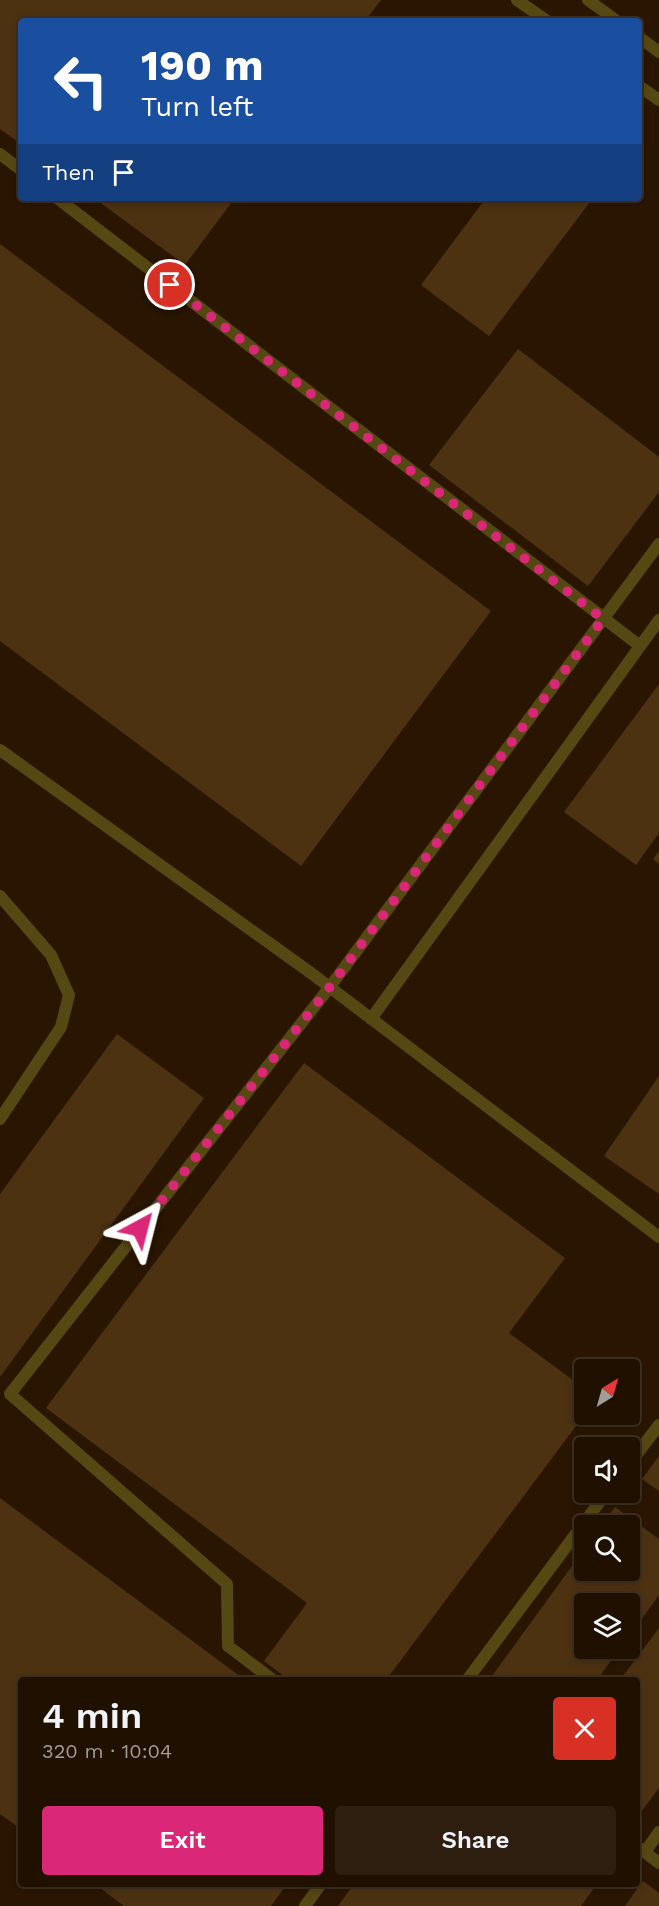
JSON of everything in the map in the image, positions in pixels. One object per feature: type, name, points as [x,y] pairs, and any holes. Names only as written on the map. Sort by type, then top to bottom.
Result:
[{"type":"lane","points":[[517,0],[543,18]]},
{"type":"lane","points":[[588,0],[612,18]]},
{"type":"lane","points":[[642,39],[659,52]]},
{"type":"lane","points":[[642,88],[659,100]]},
{"type":"lane","points":[[0,154],[18,168]]},
{"type":"lane","points":[[61,201],[639,646]]},
{"type":"lane","points":[[269,1677],[228,1646],[227,1584],[10,1394],[329,988],[659,544]]},
{"type":"lane","points":[[371,1019],[659,620]]},
{"type":"lane","points":[[0,750],[301,966],[659,1237]]},
{"type":"lane","points":[[0,897],[51,955],[69,995],[61,1027],[0,1119]]},
{"type":"lane","points":[[640,1450],[659,1425]]},
{"type":"lane","points":[[469,1677],[599,1503]]},
{"type":"lane","points":[[659,1832],[641,1850],[659,1863]]},
{"type":"lane","points":[[305,1906],[319,1887]]},
{"type":"building","points":[[0,0],[381,0],[367,18],[18,18],[18,142],[0,129]]},
{"type":"building","points":[[98,201],[233,201],[185,265]]},
{"type":"building","points":[[484,201],[591,201],[489,336],[421,285]]},
{"type":"building","points":[[0,244],[491,611],[301,866],[0,641]]},
{"type":"building","points":[[518,349],[659,457],[659,492],[588,586],[429,465]]},
{"type":"building","points":[[659,684],[659,833],[636,865],[564,812]]},
{"type":"building","points":[[659,851],[659,864],[653,859]]},
{"type":"building","points":[[117,1034],[204,1098],[0,1377],[0,1194]]},
{"type":"building","points":[[304,1063],[565,1258],[509,1333],[574,1381],[574,1425],[577,1425],[388,1677],[285,1677],[264,1661],[307,1603],[46,1408]]},
{"type":"building","points":[[659,1076],[659,1194],[604,1156]]},
{"type":"building","points":[[659,1456],[659,1491],[642,1479]]},
{"type":"building","points":[[0,1498],[241,1677],[18,1677],[18,1827],[0,1814]]},
{"type":"building","points":[[615,1507],[626,1515],[609,1515]]},
{"type":"building","points":[[640,1525],[659,1539],[659,1595],[640,1621],[640,1593],[574,1593],[574,1659],[612,1659],[599,1677],[491,1677],[574,1563],[574,1581],[640,1581]]},
{"type":"building","points":[[659,1628],[659,1788],[641,1812],[640,1811],[640,1677],[622,1677],[636,1659],[640,1659],[640,1653]]},
{"type":"building","points":[[643,1881],[659,1893],[659,1906],[625,1906]]},
{"type":"building","points":[[99,1887],[285,1887],[271,1906],[124,1906]]},
{"type":"building","points":[[352,1887],[595,1887],[581,1906],[338,1906]]},
{"type":"route","points":[[140,1228],[329,988],[603,619],[170,285]]}]
